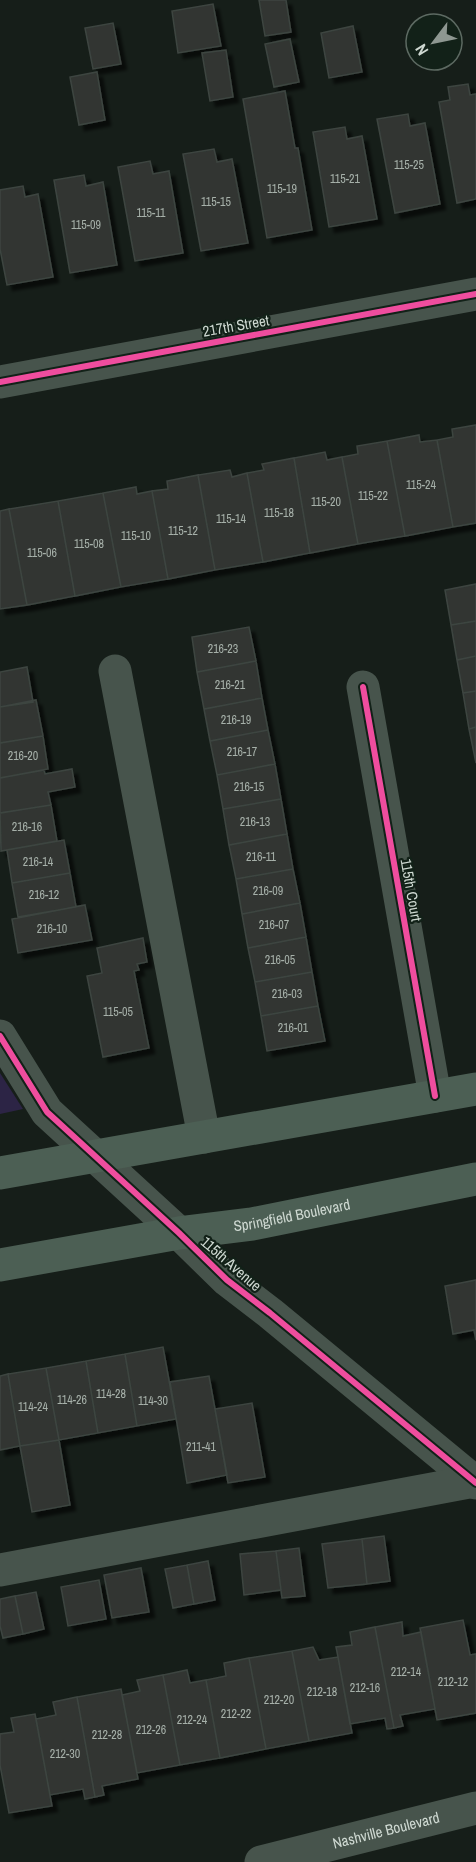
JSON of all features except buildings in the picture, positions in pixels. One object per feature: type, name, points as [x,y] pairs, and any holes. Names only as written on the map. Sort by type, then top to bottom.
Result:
[{"type":"main road","points":[[0,1173],[147,1149],[476,1089]]},
{"type":"main road","name":"Springfield Boulevard","points":[[0,1265],[179,1233],[252,1224],[476,1179]]},
{"type":"street","name":"217th Street","points":[[0,382],[476,294]]},
{"type":"street","points":[[115,671],[204,1137]]},
{"type":"street","name":"115th Court","points":[[363,687],[435,1096]]},
{"type":"street","name":"115th Avenue","points":[[0,1036],[47,1112],[227,1280],[475,1482]]},
{"type":"street","points":[[0,1570],[475,1482]]},
{"type":"street","name":"Nashville Boulevard","points":[[264,1862],[476,1808]]},
{"type":"shaded area","points":[[0,1073],[23,1109],[0,1114]]},
{"type":"cycle path","points":[[0,382],[476,294]]},
{"type":"cycle path","points":[[363,687],[435,1096]]},
{"type":"cycle path","points":[[0,1036],[47,1112],[227,1280],[476,1483]]}]
